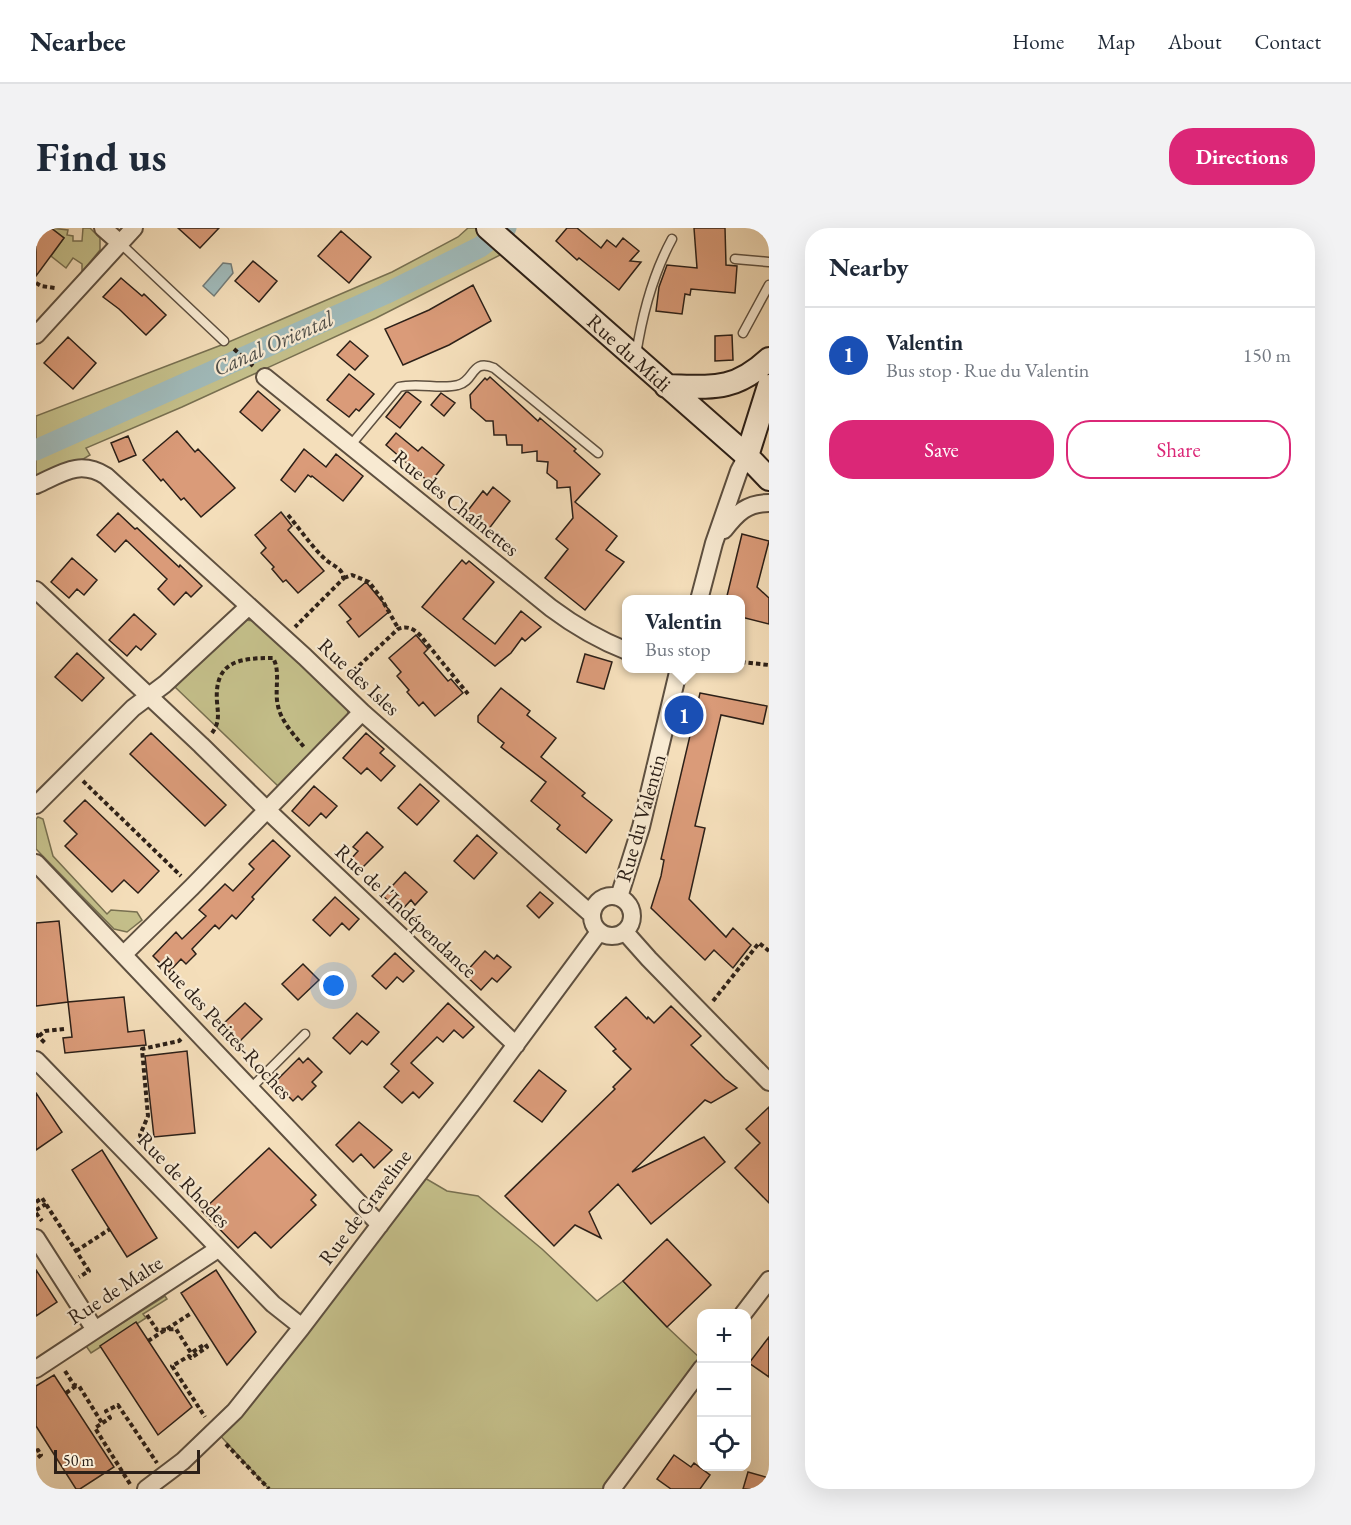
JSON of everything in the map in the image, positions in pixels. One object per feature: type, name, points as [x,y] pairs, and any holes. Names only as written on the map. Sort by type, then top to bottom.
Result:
[{"type":"main road","name":"Rue du Midi","points":[[488,228],[747,456],[769,479]]},
{"type":"main road","points":[[666,386],[725,386],[752,372],[769,359]]},
{"type":"main road","points":[[747,456],[769,386]]},
{"type":"street","points":[[103,228],[120,243]]},
{"type":"street","points":[[36,335],[134,228]]},
{"type":"street","name":"Rue des Chaînettes","points":[[265,377],[572,624],[622,649]]},
{"type":"street","points":[[700,595],[714,543],[739,471],[747,456]]},
{"type":"street","name":"Rue des Isles","points":[[36,485],[74,468],[85,467],[98,471],[119,487],[362,712],[591,914]]},
{"type":"street","points":[[714,543],[741,509],[753,504],[769,503]]},
{"type":"street","name":"Rue de l'Indépendance","points":[[36,590],[516,1045]]},
{"type":"street","points":[[36,806],[133,708],[249,606]]},
{"type":"street","name":"Rue du Valentin","points":[[619,897],[641,827],[678,673]]},
{"type":"street","points":[[124,954],[362,712]]},
{"type":"street","name":"Rue des Petites-Roches","points":[[36,863],[380,1225]]},
{"type":"street","points":[[607,896],[619,897],[630,906],[632,920],[625,932],[612,937],[599,933],[594,927],[591,914],[593,908],[607,896]]},
{"type":"street","points":[[625,932],[769,1082]]},
{"type":"street","name":"Rue de Graveline","points":[[139,1487],[183,1461],[235,1411],[380,1225],[599,933]]},
{"type":"street","name":"Rue de Rhodes","points":[[36,1060],[218,1249],[273,1304],[302,1327]]},
{"type":"street","points":[[36,1239],[95,1330]]},
{"type":"street","name":"Rue de Malte","points":[[36,1369],[218,1249]]},
{"type":"street","points":[[747,1309],[769,1280]]},
{"type":"street","points":[[612,1489],[697,1375]]},
{"type":"lane","points":[[635,359],[639,334],[659,263],[672,239]]},
{"type":"lane","points":[[120,243],[224,341]]},
{"type":"lane","points":[[735,259],[769,262]]},
{"type":"lane","points":[[743,333],[769,285]]},
{"type":"lane","points":[[350,446],[399,387],[410,385],[458,386],[477,368],[486,365],[494,368],[598,453]]},
{"type":"lane","points":[[249,1089],[305,1034]]},
{"type":"path","points":[[224,341],[265,377]]},
{"type":"path","points":[[288,515],[324,558],[342,571],[343,579]]},
{"type":"path","points":[[284,638],[343,579],[352,575],[369,582],[399,626],[398,629]]},
{"type":"path","points":[[336,687],[398,629],[405,627],[415,630],[468,694]]},
{"type":"path","points":[[201,745],[218,723],[218,681],[225,668],[243,659],[273,658],[277,668],[277,696],[281,716],[314,760]]},
{"type":"path","points":[[745,662],[769,665]]},
{"type":"path","points":[[72,770],[192,887]]},
{"type":"path","points":[[711,1003],[759,944],[769,951]]},
{"type":"path","points":[[145,1147],[141,1135],[148,1116],[142,1049],[179,1041],[193,1027]]},
{"type":"path","points":[[39,1036],[45,1031],[64,1029]]},
{"type":"path","points":[[36,1202],[42,1198],[76,1251],[110,1229]]},
{"type":"path","points":[[36,1210],[46,1204]]},
{"type":"path","points":[[155,1310],[147,1315],[157,1330],[176,1329],[191,1353],[205,1344],[207,1347],[191,1358],[189,1356],[172,1366],[208,1422]]},
{"type":"path","points":[[148,1341],[190,1314]]},
{"type":"path","points":[[63,1368],[102,1423]]},
{"type":"path","points":[[66,1393],[77,1386]]},
{"type":"path","points":[[139,1487],[95,1428],[110,1418],[106,1411],[118,1405],[159,1466]]},
{"type":"path","points":[[223,1440],[269,1489]]},
{"type":"path","points":[[36,1451],[38,1450],[41,1455],[36,1459]]},
{"type":"shaded area","points":[[51,228],[68,230],[67,235],[73,236],[73,241],[82,241],[83,228],[90,228],[100,238],[100,250],[82,272],[82,264],[73,258],[66,268],[51,256],[64,238]]},
{"type":"shaded area","points":[[468,228],[481,228],[506,252],[376,318],[182,407],[86,448],[90,455],[36,481],[36,416],[224,344],[392,272],[458,237]]},
{"type":"shaded area","points":[[244,620],[256,621],[347,708],[348,713],[345,720],[278,786],[175,687]]},
{"type":"shaded area","points":[[38,817],[43,819],[53,856],[107,914],[111,910],[137,912],[142,920],[127,932],[114,929],[36,849],[36,819]]},
{"type":"shaded area","points":[[418,1174],[447,1191],[478,1196],[542,1249],[597,1301],[623,1281],[697,1355],[697,1373],[612,1489],[269,1489],[216,1431]]},
{"type":"shaded area","points":[[165,1296],[167,1299],[143,1314],[146,1318],[91,1353],[86,1346]]},
{"type":"water","points":[[223,263],[231,264],[233,273],[214,296],[203,286]]},
{"type":"building","points":[[36,228],[51,228],[64,238],[36,276]]},
{"type":"building","points":[[178,228],[219,228],[200,248]]},
{"type":"building","points":[[567,228],[577,228],[601,248],[607,240],[616,247],[623,238],[639,251],[630,261],[641,262],[619,290],[579,258],[577,260],[556,241]]},
{"type":"building","points":[[694,228],[725,228],[726,265],[737,266],[735,293],[691,289],[690,295],[685,294],[682,314],[656,311],[659,287],[667,265],[697,268]]},
{"type":"building","points":[[341,231],[371,257],[349,283],[318,256]]},
{"type":"building","points":[[253,261],[277,281],[259,302],[235,281]]},
{"type":"building","points":[[121,278],[142,296],[144,294],[166,315],[146,335],[103,297]]},
{"type":"building","points":[[473,285],[491,321],[449,345],[403,365],[385,329],[429,310]]},
{"type":"building","points":[[732,335],[733,360],[715,361],[715,336]]},
{"type":"building","points":[[68,337],[96,363],[73,389],[44,363]]},
{"type":"building","points":[[350,341],[368,356],[355,370],[337,355]]},
{"type":"building","points":[[349,374],[374,394],[359,411],[356,409],[349,417],[327,400]]},
{"type":"building","points":[[490,377],[538,421],[540,418],[576,449],[574,451],[600,474],[575,502],[617,536],[606,550],[624,562],[585,610],[545,578],[568,549],[556,539],[573,518],[570,487],[557,488],[557,481],[547,473],[548,462],[537,461],[537,451],[522,453],[522,445],[507,445],[506,435],[494,435],[493,421],[486,421],[471,408],[470,395],[485,378],[487,380]]},
{"type":"building","points":[[258,391],[280,410],[262,431],[240,412]]},
{"type":"building","points":[[406,392],[421,402],[400,428],[386,417]]},
{"type":"building","points":[[441,393],[455,403],[444,416],[431,405]]},
{"type":"building","points":[[177,431],[195,452],[198,449],[235,488],[201,517],[184,498],[181,500],[163,479],[161,481],[143,460]]},
{"type":"building","points":[[396,433],[418,451],[422,447],[444,465],[430,483],[386,445]]},
{"type":"building","points":[[128,436],[136,455],[119,462],[111,443]]},
{"type":"building","points":[[304,449],[326,467],[336,454],[363,476],[343,501],[312,476],[308,475],[295,492],[281,480]]},
{"type":"building","points":[[493,487],[510,501],[488,530],[466,513],[483,491],[487,495]]},
{"type":"building","points":[[281,512],[292,526],[288,530],[324,571],[298,593],[286,580],[283,582],[272,569],[274,567],[261,553],[266,548],[255,535]]},
{"type":"building","points":[[118,513],[202,586],[191,597],[186,592],[174,605],[158,589],[167,579],[126,540],[115,552],[97,535]]},
{"type":"building","points":[[742,534],[769,541],[757,587],[769,598],[769,624],[745,618],[745,595],[727,595]]},
{"type":"building","points":[[72,558],[97,580],[84,595],[77,589],[69,598],[51,582]]},
{"type":"building","points":[[462,560],[466,564],[469,561],[494,582],[463,619],[495,644],[521,611],[541,627],[525,641],[522,638],[511,653],[495,666],[422,607]]},
{"type":"building","points":[[366,582],[390,611],[359,637],[347,622],[351,619],[339,605]]},
{"type":"building","points":[[134,614],[156,634],[141,650],[136,646],[127,656],[109,640]]},
{"type":"building","points":[[416,635],[428,649],[424,653],[448,681],[451,679],[463,693],[435,716],[423,702],[419,706],[407,692],[409,690],[397,676],[401,672],[389,658]]},
{"type":"building","points":[[77,653],[104,678],[82,701],[55,677]]},
{"type":"building","points":[[585,654],[612,662],[604,689],[577,682]]},
{"type":"building","points":[[501,688],[530,711],[527,715],[556,738],[541,757],[585,793],[582,796],[612,820],[586,853],[557,829],[560,825],[531,801],[546,782],[501,747],[504,743],[478,722],[478,716]]},
{"type":"building","points":[[700,693],[767,706],[763,724],[721,715],[695,826],[705,828],[689,899],[726,937],[733,928],[751,945],[733,968],[714,950],[705,960],[651,908],[661,876],[664,860],[661,859]]},
{"type":"building","points":[[151,733],[226,805],[205,826],[130,754]]},
{"type":"building","points":[[366,733],[384,749],[380,753],[395,766],[381,781],[367,768],[361,774],[343,758]]},
{"type":"building","points":[[420,784],[439,801],[417,825],[398,808]]},
{"type":"building","points":[[314,786],[337,806],[326,818],[321,813],[309,826],[292,811]]},
{"type":"building","points":[[85,800],[159,871],[138,893],[124,880],[112,892],[65,846],[77,834],[64,821]]},
{"type":"building","points":[[367,832],[383,847],[361,869],[351,859],[358,851],[353,847]]},
{"type":"building","points":[[477,835],[497,853],[474,879],[454,861]]},
{"type":"building","points":[[273,840],[290,856],[252,897],[254,899],[236,919],[232,915],[219,929],[215,925],[192,949],[196,954],[186,964],[181,959],[169,972],[153,956],[176,932],[182,939],[206,916],[199,910],[225,884],[233,891],[254,869],[249,864]]},
{"type":"building","points":[[405,872],[427,892],[415,905],[411,900],[400,912],[383,896]]},
{"type":"building","points":[[540,892],[553,903],[539,918],[527,906]]},
{"type":"building","points":[[335,897],[359,919],[349,930],[342,923],[330,936],[313,920]]},
{"type":"building","points":[[59,921],[68,1002],[36,1006],[36,923]]},
{"type":"building","points":[[485,951],[494,959],[497,955],[511,967],[497,982],[492,978],[481,990],[464,974]]},
{"type":"building","points":[[395,953],[414,971],[403,982],[397,977],[386,989],[372,976]]},
{"type":"building","points":[[303,964],[319,980],[298,1000],[282,984]]},
{"type":"building","points":[[124,997],[128,1032],[144,1030],[146,1045],[65,1053],[63,1038],[72,1037],[68,1002]]},
{"type":"building","points":[[626,997],[647,1019],[648,1017],[654,1023],[671,1006],[701,1036],[691,1045],[737,1088],[711,1103],[705,1100],[632,1172],[704,1137],[725,1162],[651,1224],[618,1184],[589,1212],[601,1238],[575,1225],[554,1246],[505,1196],[615,1089],[613,1087],[631,1069],[613,1051],[616,1049],[595,1027]]},
{"type":"building","points":[[245,1003],[262,1019],[238,1043],[221,1026]]},
{"type":"building","points":[[448,1003],[474,1027],[463,1038],[454,1030],[443,1042],[437,1037],[411,1063],[433,1083],[419,1098],[413,1092],[402,1103],[384,1087],[399,1071],[391,1064]]},
{"type":"building","points":[[357,1013],[379,1032],[367,1045],[362,1041],[350,1054],[333,1038]]},
{"type":"building","points":[[187,1051],[195,1133],[154,1137],[145,1056]]},
{"type":"building","points":[[299,1058],[303,1063],[308,1058],[322,1072],[312,1082],[316,1086],[302,1100],[298,1096],[293,1101],[275,1082]]},
{"type":"building","points":[[539,1070],[566,1091],[542,1122],[514,1101]]},
{"type":"building","points":[[36,1093],[62,1132],[36,1150]]},
{"type":"building","points":[[769,1107],[769,1203],[735,1168],[760,1143],[746,1129]]},
{"type":"building","points":[[359,1122],[392,1150],[374,1168],[361,1154],[353,1162],[336,1145]]},
{"type":"building","points":[[269,1148],[316,1195],[311,1200],[316,1205],[271,1248],[255,1232],[238,1248],[202,1211]]},
{"type":"building","points":[[102,1150],[157,1238],[127,1257],[72,1170]]},
{"type":"building","points":[[667,1239],[711,1285],[667,1327],[623,1281]]},
{"type":"building","points":[[36,1270],[57,1302],[36,1316]]},
{"type":"building","points":[[216,1270],[256,1332],[227,1365],[181,1293]]},
{"type":"building","points":[[136,1322],[192,1407],[158,1435],[100,1346]]},
{"type":"building","points":[[769,1337],[769,1377],[751,1364],[751,1360]]},
{"type":"building","points":[[54,1375],[114,1467],[80,1489],[76,1489],[36,1426],[36,1386]]},
{"type":"building","points":[[674,1455],[691,1467],[694,1463],[697,1465],[697,1471],[705,1471],[710,1475],[700,1489],[671,1489],[657,1479]]},
{"type":"building","points":[[748,1472],[769,1478],[769,1489],[743,1489]]},
{"type":"waterway","name":"Canal Oriental","points":[[36,450],[385,294],[480,247],[506,228]]},
{"type":"place","name":"Valentin","points":[[684,715]]}]
